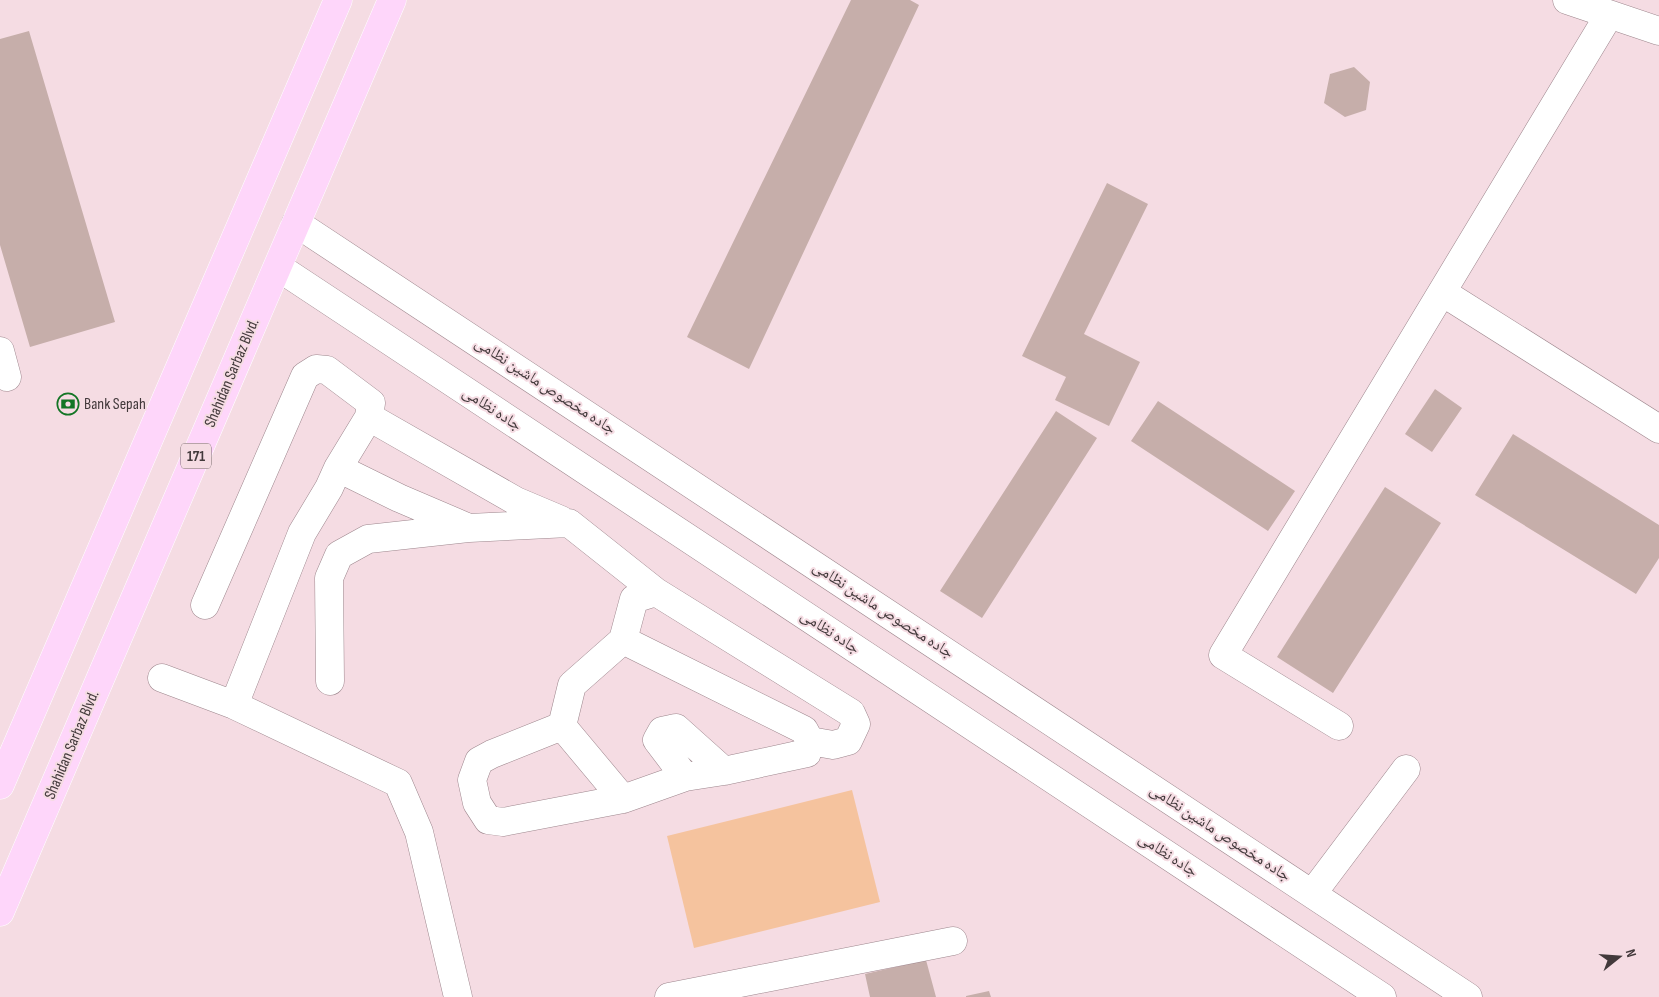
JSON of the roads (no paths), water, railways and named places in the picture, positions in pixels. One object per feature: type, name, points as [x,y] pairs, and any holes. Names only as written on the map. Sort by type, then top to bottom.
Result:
[{"type":"main road","points":[[0,785],[338,0]]},
{"type":"main road","name":"Shahidan Sarbaz Blvd.","points":[[0,912],[392,0]]},
{"type":"street","points":[[1567,0],[1659,30]]},
{"type":"street","points":[[1339,726],[1223,655],[1609,15]]},
{"type":"street","name":"جاده مخصوص ماشین نظامی","points":[[296,223],[1468,997]]},
{"type":"street","name":"جاده نظامی","points":[[278,267],[1382,997]]},
{"type":"street","points":[[1442,292],[1659,428]]},
{"type":"street","points":[[0,351],[7,377]]},
{"type":"street","points":[[205,604],[305,376],[316,369],[327,370],[371,403],[369,417],[302,533],[234,705]]},
{"type":"street","points":[[369,417],[516,501],[569,523],[656,592],[851,713],[856,724],[848,741],[833,745],[810,741]]},
{"type":"street","points":[[338,468],[469,528]]},
{"type":"street","points":[[330,681],[330,578],[340,554],[368,539],[469,528],[569,523]]},
{"type":"street","points":[[562,726],[572,685],[623,640],[634,599],[656,592]]},
{"type":"street","points":[[562,726],[492,754],[479,762],[472,780],[478,803],[488,820],[503,822],[623,799],[684,778],[807,753],[810,741],[804,730],[623,640]]},
{"type":"street","points":[[162,678],[234,705],[398,783],[419,832],[458,997]]},
{"type":"street","points":[[562,726],[623,799]]},
{"type":"street","points":[[684,778],[658,740],[662,731],[676,728],[724,771]]},
{"type":"street","points":[[1312,894],[1406,769]]},
{"type":"street","points":[[669,997],[953,941]]},
{"type":"place","name":"Bank Sepah","points":[[68,404]]}]
